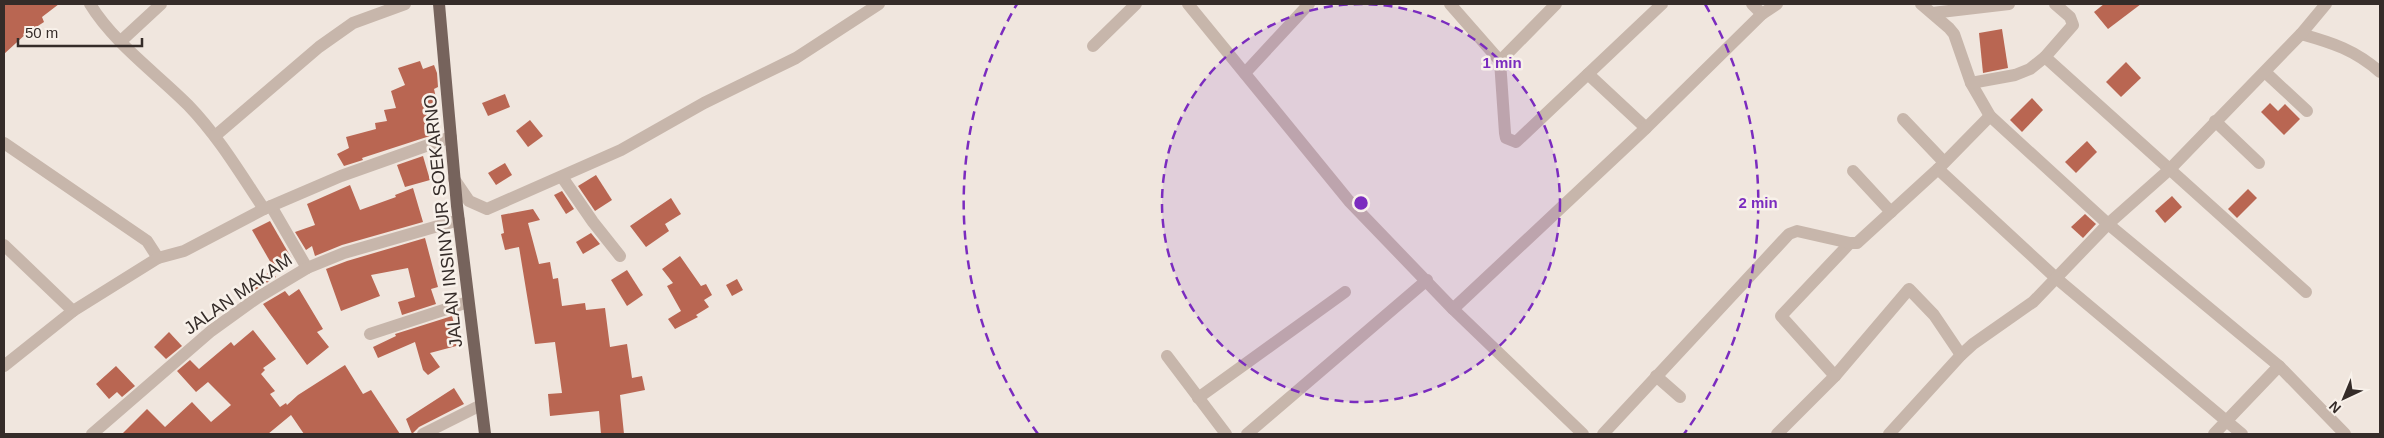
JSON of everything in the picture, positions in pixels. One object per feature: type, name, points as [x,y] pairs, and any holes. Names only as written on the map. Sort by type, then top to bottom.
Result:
[{"type":"main road","name":"JALAN INSINYUR SOEKARNO","points":[[439,4],[458,220],[486,434]]},
{"type":"street","points":[[90,4],[105,25],[189,106],[215,136],[268,208],[307,268]]},
{"type":"street","points":[[121,41],[161,4]]},
{"type":"street","points":[[215,136],[319,46],[353,23],[404,4]]},
{"type":"street","points":[[454,179],[469,202],[487,209],[562,178],[621,150],[704,103],[796,58],[879,4]]},
{"type":"street","points":[[1093,46],[1136,4]]},
{"type":"street","points":[[1188,4],[1315,163],[1348,201],[1427,280],[1453,309],[1583,434]]},
{"type":"street","points":[[1245,73],[1309,4]]},
{"type":"street","points":[[1450,4],[1500,61],[1505,133],[1506,138],[1510,142],[1516,142],[1662,4]]},
{"type":"street","points":[[1500,61],[1554,4]]},
{"type":"street","points":[[1752,4],[1762,14]]},
{"type":"street","points":[[1453,309],[1646,128],[1762,14],[1776,4]]},
{"type":"street","points":[[1921,4],[1954,34],[1971,82],[1990,116],[2108,224],[2279,366],[2345,434]]},
{"type":"street","points":[[1932,14],[2009,4]]},
{"type":"street","points":[[1971,82],[2023,72],[2036,65],[2073,25],[2070,18],[2055,4]]},
{"type":"street","points":[[1889,434],[1961,355],[1973,344],[2033,302],[2108,224],[2170,169],[2301,34],[2326,4]]},
{"type":"street","points":[[2301,34],[2340,46],[2356,54],[2380,72]]},
{"type":"street","points":[[2044,56],[2306,292]]},
{"type":"street","points":[[2265,72],[2308,111]]},
{"type":"street","points":[[1588,74],[1646,128]]},
{"type":"street","points":[[1835,376],[1781,316],[1850,243],[1862,239],[1941,166],[1990,116]]},
{"type":"street","points":[[1903,119],[1941,166],[2056,278],[2242,434]]},
{"type":"street","points":[[2215,121],[2259,163]]},
{"type":"street","points":[[4,366],[73,311],[158,258],[184,251],[268,208],[341,176],[451,137]]},
{"type":"street","points":[[4,143],[147,241],[158,258]]},
{"type":"street","points":[[1853,171],[1891,212]]},
{"type":"street","points":[[562,178],[620,256]]},
{"type":"street","name":"JALAN MAKAM","points":[[92,434],[211,331],[257,298],[307,268],[344,253],[458,220]]},
{"type":"street","points":[[1603,434],[1789,234],[1797,231],[1850,243]]},
{"type":"street","points":[[4,245],[73,311]]},
{"type":"street","points":[[1247,434],[1427,280]]},
{"type":"street","points":[[1777,434],[1835,376],[1909,289],[1934,315],[1961,355]]},
{"type":"street","points":[[1198,398],[1345,292]]},
{"type":"street","points":[[370,334],[468,302]]},
{"type":"street","points":[[1168,356],[1226,434]]},
{"type":"street","points":[[2214,434],[2279,366]]},
{"type":"street","points":[[1656,376],[1680,397]]},
{"type":"street","points":[[423,434],[481,405]]},
{"type":"building","points":[[4,4],[59,4],[42,17],[44,22],[27,33],[4,54]]},
{"type":"building","points":[[2104,4],[2141,4],[2108,29],[2094,12]]},
{"type":"building","points":[[2002,29],[2008,68],[1983,73],[1979,33]]},
{"type":"building","points":[[420,61],[423,69],[434,65],[437,73],[438,87],[434,89],[438,106],[426,109],[433,135],[362,158],[363,160],[344,166],[337,154],[349,148],[346,137],[376,129],[375,123],[387,121],[384,110],[396,108],[391,91],[405,85],[398,68]]},
{"type":"building","points":[[2126,62],[2141,78],[2121,97],[2106,82]]},
{"type":"building","points":[[505,94],[510,107],[488,116],[482,103]]},
{"type":"building","points":[[2032,98],[2043,110],[2022,132],[2010,120]]},
{"type":"building","points":[[2270,103],[2278,111],[2285,104],[2300,119],[2284,135],[2261,112]]},
{"type":"building","points":[[530,120],[543,136],[528,147],[516,131]]},
{"type":"building","points":[[2087,141],[2097,152],[2076,173],[2065,162]]},
{"type":"building","points":[[423,156],[430,180],[405,187],[397,165]]},
{"type":"building","points":[[505,163],[512,175],[496,185],[488,173]]},
{"type":"building","points":[[596,175],[612,200],[595,211],[578,186]]},
{"type":"building","points":[[350,185],[360,210],[396,197],[395,195],[413,188],[423,222],[342,245],[315,256],[312,246],[306,250],[295,232],[315,225],[307,204]]},
{"type":"building","points":[[2248,189],[2257,198],[2237,218],[2228,209]]},
{"type":"building","points":[[562,191],[574,209],[566,214],[554,195]]},
{"type":"building","points":[[2172,196],[2182,207],[2165,223],[2155,211]]},
{"type":"building","points":[[671,198],[681,214],[665,224],[669,231],[646,247],[630,226]]},
{"type":"building","points":[[533,209],[540,220],[528,223],[539,264],[550,262],[553,279],[558,278],[562,306],[585,303],[586,310],[605,308],[610,347],[627,344],[632,378],[642,376],[645,390],[620,395],[624,434],[601,434],[599,411],[550,416],[548,394],[562,393],[555,342],[535,344],[519,247],[505,250],[501,234],[504,233],[501,215]]},
{"type":"building","points":[[2085,214],[2096,224],[2083,238],[2071,227]]},
{"type":"building","points":[[270,221],[292,259],[275,270],[252,230]]},
{"type":"building","points":[[591,233],[600,244],[583,254],[576,242]]},
{"type":"building","points":[[425,238],[438,287],[431,289],[436,304],[402,315],[398,302],[415,297],[408,268],[371,275],[380,296],[341,311],[326,269]]},
{"type":"building","points":[[680,256],[701,286],[706,284],[712,295],[704,300],[709,307],[696,315],[698,317],[675,329],[668,319],[681,311],[667,286],[673,283],[662,269]]},
{"type":"building","points":[[627,270],[643,295],[627,306],[611,280]]},
{"type":"building","points":[[271,271],[276,277],[249,294],[245,289]]},
{"type":"building","points":[[737,279],[743,290],[732,296],[726,285]]},
{"type":"building","points":[[299,289],[323,329],[317,332],[329,347],[307,365],[263,304],[285,291],[289,296]]},
{"type":"building","points":[[452,316],[460,345],[430,353],[440,367],[428,375],[423,370],[415,342],[378,358],[373,347],[396,336],[395,334]]},
{"type":"building","points":[[253,330],[276,359],[263,368],[265,370],[261,374],[275,391],[270,394],[280,407],[286,403],[287,405],[298,395],[345,365],[363,394],[371,390],[400,434],[304,434],[291,415],[268,434],[122,434],[147,409],[165,427],[192,402],[211,422],[231,405],[208,382],[196,392],[177,371],[190,360],[199,369],[231,342],[234,346]]},
{"type":"building","points":[[169,332],[182,346],[166,359],[154,347]]},
{"type":"building","points":[[116,366],[135,386],[122,397],[117,392],[109,399],[96,384]]},
{"type":"building","points":[[454,388],[464,404],[419,427],[412,434],[406,419]]}]
